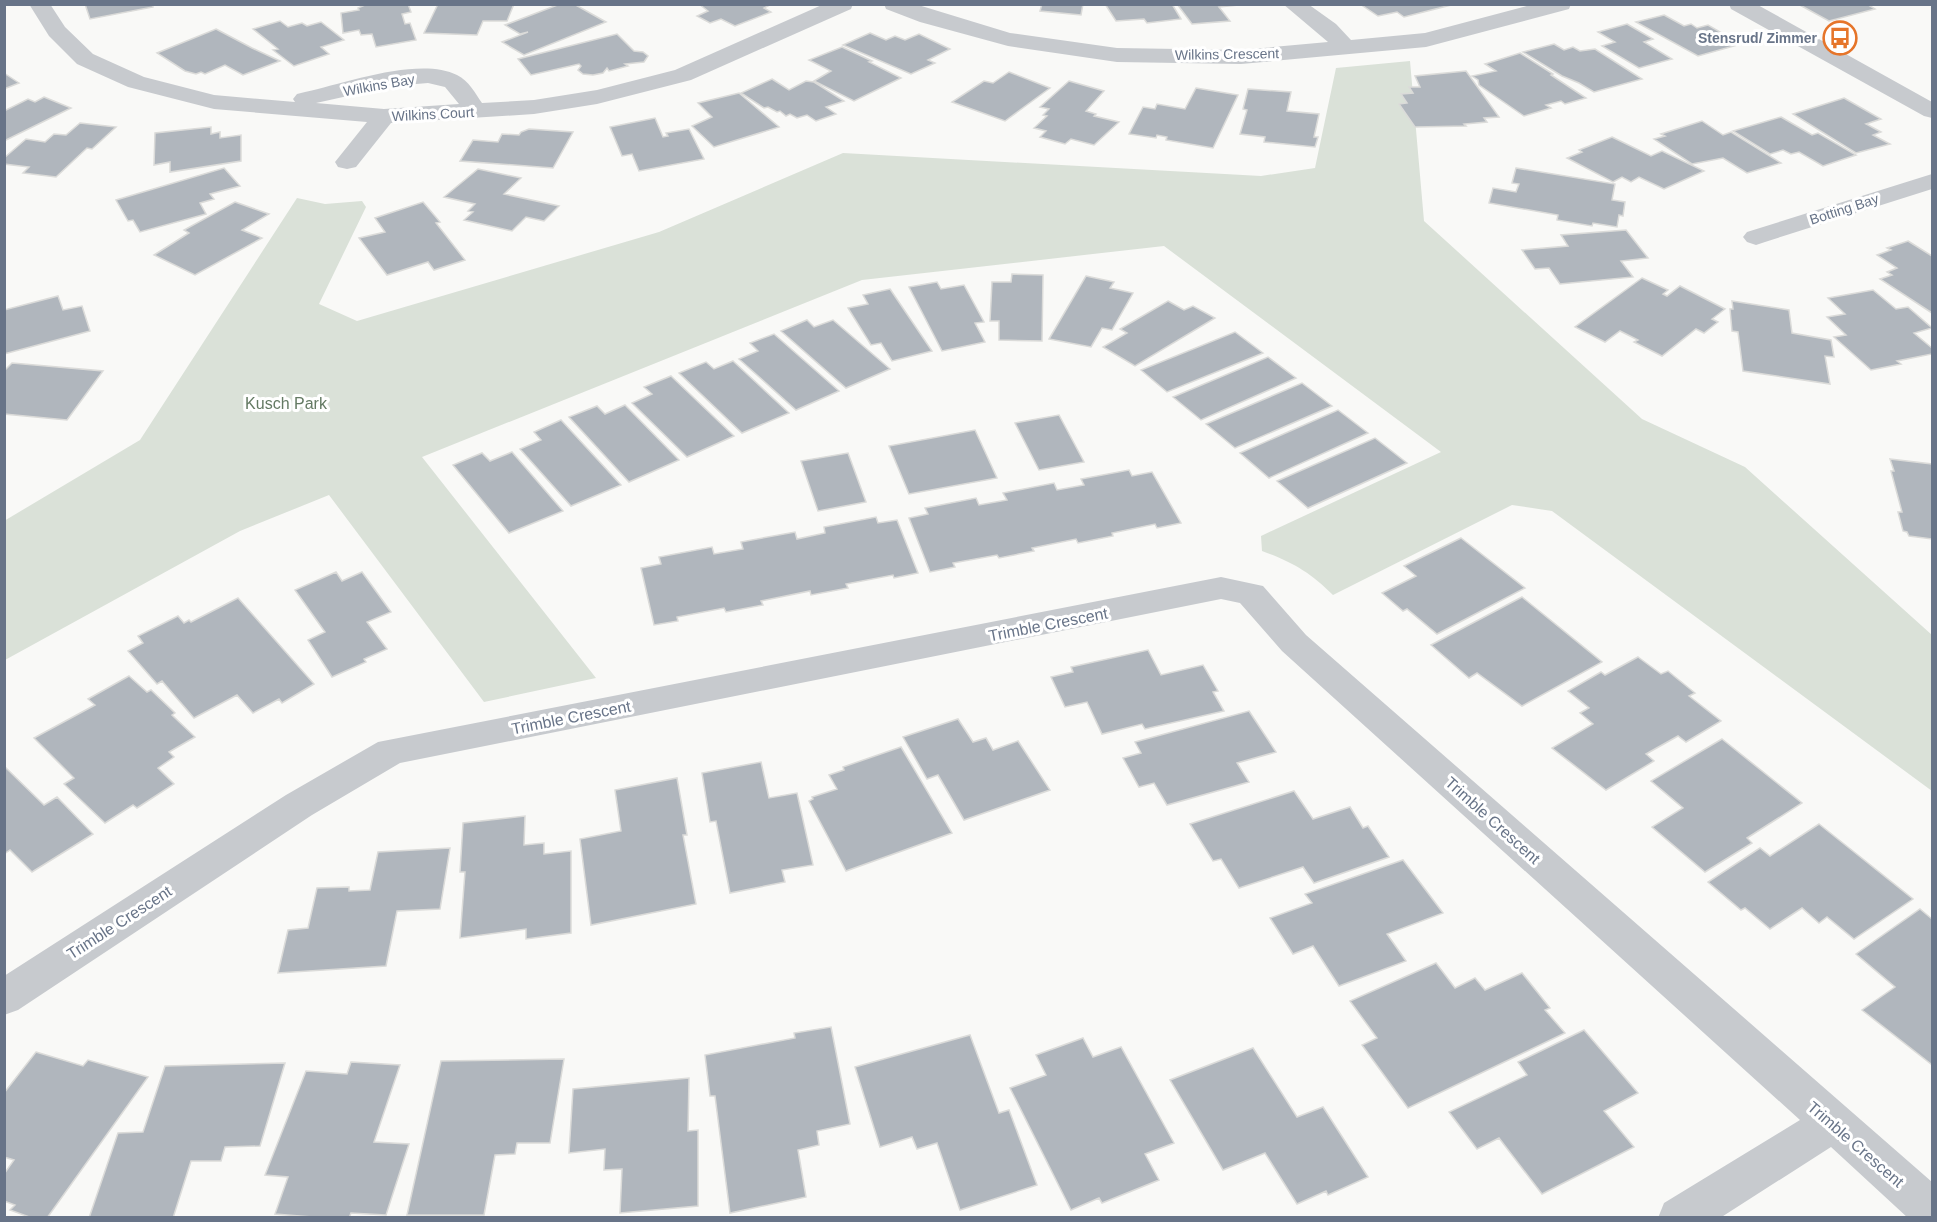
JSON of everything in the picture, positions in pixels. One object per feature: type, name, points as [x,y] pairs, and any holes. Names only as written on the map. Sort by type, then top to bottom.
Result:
[{"type":"street","name":"Wilkins Court","points":[[39,4],[57,31],[85,59],[136,82],[213,102],[384,116],[534,107],[597,97],[683,75],[843,4]]},
{"type":"street","name":"Wilkins Crescent","points":[[894,4],[928,17],[1008,39],[1117,55],[1241,57],[1426,40],[1561,4]]},
{"type":"street","points":[[1293,4],[1328,29],[1346,48]]},
{"type":"street","points":[[1739,4],[1932,111]]},
{"type":"street","name":"Wilkins Bay","points":[[267,107],[410,77],[443,77],[459,87],[476,112]]},
{"type":"street","points":[[347,162],[384,116]]},
{"type":"street","name":"Botting Bay","points":[[1756,237],[1932,181]]},
{"type":"street","name":"Trimble Crescent","points":[[4,998],[299,805],[391,751],[1221,588],[1251,594],[1294,643],[1932,1210]]},
{"type":"street","points":[[1680,1218],[1832,1123]]},
{"type":"green space","name":"Kusch Park","points":[[1410,61],[1424,221],[1642,419],[1745,467],[1932,635],[1932,791],[1552,511],[1512,505],[1333,595],[1300,569],[1262,551],[1261,536],[1441,452],[1164,246],[862,280],[422,457],[596,678],[484,702],[329,495],[240,531],[5,660],[4,521],[140,440],[297,198],[325,204],[362,201],[366,207],[319,304],[357,321],[659,232],[843,153],[1261,176],[1315,168],[1336,68]]},
{"type":"building","points":[[85,4],[152,4],[153,7],[90,19]]},
{"type":"building","points":[[367,4],[408,4],[411,12],[402,14],[405,24],[410,23],[416,40],[376,47],[372,34],[361,35],[359,30],[343,33],[341,13],[359,10],[358,8]]},
{"type":"building","points":[[438,4],[514,4],[507,21],[483,21],[477,35],[424,33]]},
{"type":"building","points":[[560,4],[574,4],[606,22],[524,55],[502,42],[528,32],[520,34],[505,25]]},
{"type":"building","points":[[699,4],[765,4],[768,6],[764,8],[771,12],[735,26],[721,19],[710,23],[697,16],[708,11]]},
{"type":"building","points":[[1042,4],[1083,4],[1081,15],[1040,11]]},
{"type":"building","points":[[1105,4],[1172,4],[1181,19],[1147,23],[1144,19],[1116,21]]},
{"type":"building","points":[[1177,4],[1238,5],[1219,7],[1230,21],[1192,24]]},
{"type":"building","points":[[1360,4],[1451,5],[1404,17],[1397,12],[1378,16]]},
{"type":"building","points":[[1798,4],[1867,4],[1875,9],[1829,21]]},
{"type":"building","points":[[1664,15],[1684,26],[1691,24],[1697,28],[1708,25],[1741,44],[1698,56],[1636,22]]},
{"type":"building","points":[[280,21],[288,27],[302,23],[307,26],[321,22],[344,40],[321,47],[329,54],[294,66],[273,50],[278,49],[253,29]]},
{"type":"building","points":[[1627,24],[1653,39],[1644,42],[1672,59],[1639,68],[1602,46],[1615,42],[1598,32]]},
{"type":"building","points":[[216,29],[280,61],[243,75],[225,65],[205,74],[201,72],[196,74],[185,71],[157,53]]},
{"type":"building","points":[[870,33],[886,40],[895,36],[905,40],[919,34],[950,49],[928,60],[935,63],[911,74],[843,45]]},
{"type":"building","points":[[617,34],[634,51],[643,52],[648,56],[644,62],[625,64],[628,66],[609,71],[607,68],[603,73],[593,75],[583,74],[578,70],[581,66],[579,64],[531,75],[518,59]]},
{"type":"building","points":[[1554,44],[1564,50],[1573,47],[1580,51],[1595,49],[1642,79],[1594,92],[1523,52]]},
{"type":"building","points":[[842,47],[901,78],[854,101],[814,81],[831,71],[809,60]]},
{"type":"building","points":[[1520,53],[1586,98],[1565,104],[1561,101],[1546,105],[1551,108],[1524,116],[1479,85],[1478,80],[1472,76],[1496,71],[1485,64]]},
{"type":"building","points":[[1466,71],[1499,117],[1484,118],[1487,122],[1464,124],[1466,126],[1415,127],[1399,104],[1407,103],[1401,94],[1413,93],[1409,87],[1420,87],[1415,76]]},
{"type":"building","points":[[1009,72],[1050,88],[1005,121],[952,102],[984,81],[993,83]]},
{"type":"building","points":[[4,73],[19,83],[4,89]]},
{"type":"building","points":[[772,79],[789,90],[806,81],[814,82],[844,101],[826,107],[836,114],[816,121],[807,115],[797,118],[790,114],[786,116],[768,107],[764,108],[741,93]]},
{"type":"building","points":[[1069,81],[1104,91],[1086,111],[1096,114],[1094,116],[1119,122],[1094,145],[1071,139],[1065,144],[1040,137],[1046,131],[1034,128],[1047,116],[1043,115],[1049,109],[1040,107]]},
{"type":"building","points":[[1196,88],[1238,95],[1213,148],[1166,140],[1167,137],[1157,135],[1156,138],[1129,134],[1143,107],[1155,109],[1157,104],[1185,109]]},
{"type":"building","points":[[1248,89],[1291,92],[1287,111],[1319,114],[1314,137],[1318,137],[1315,147],[1264,142],[1265,137],[1240,134],[1247,110],[1243,109]]},
{"type":"building","points":[[739,93],[779,127],[714,147],[692,126],[712,117],[698,103]]},
{"type":"building","points":[[44,97],[71,108],[4,141],[4,111],[28,99],[35,102]]},
{"type":"building","points":[[1844,98],[1881,119],[1866,124],[1881,132],[1873,135],[1890,144],[1856,153],[1793,114]]},
{"type":"building","points":[[1781,117],[1812,135],[1818,133],[1856,155],[1823,166],[1799,152],[1791,154],[1783,150],[1770,154],[1733,131]]},
{"type":"building","points":[[655,118],[663,137],[668,136],[666,133],[689,129],[704,159],[639,171],[632,154],[622,156],[610,127]]},
{"type":"building","points":[[1702,121],[1723,135],[1731,132],[1781,163],[1747,173],[1723,158],[1692,164],[1654,139],[1665,136],[1661,134]]},
{"type":"building","points":[[80,123],[116,127],[92,149],[87,148],[56,177],[23,173],[29,167],[4,164],[4,158],[26,139],[45,142],[54,134],[66,135]]},
{"type":"building","points":[[211,127],[211,134],[220,132],[220,138],[241,135],[241,161],[170,172],[170,162],[154,165],[155,133]]},
{"type":"building","points":[[529,129],[573,132],[553,168],[460,161],[473,140],[498,142],[502,134],[519,135]]},
{"type":"building","points":[[1612,137],[1651,156],[1662,151],[1704,171],[1664,189],[1639,177],[1631,182],[1622,177],[1613,182],[1567,158],[1582,152],[1579,150]]},
{"type":"building","points":[[224,168],[240,186],[210,194],[214,199],[200,203],[206,214],[140,232],[133,220],[128,221],[116,200]]},
{"type":"building","points":[[1516,168],[1615,184],[1612,200],[1625,202],[1623,216],[1619,215],[1617,227],[1593,223],[1592,226],[1557,220],[1558,215],[1489,203],[1493,188],[1516,192],[1519,184],[1512,183]]},
{"type":"building","points":[[478,169],[521,178],[504,194],[559,206],[544,221],[526,217],[512,231],[464,220],[473,212],[468,211],[475,204],[444,197]]},
{"type":"building","points":[[235,202],[269,214],[242,230],[262,238],[195,275],[154,255],[189,233],[184,230]]},
{"type":"building","points":[[423,202],[440,222],[436,223],[465,260],[434,270],[428,262],[387,275],[359,238],[385,232],[375,218]]},
{"type":"building","points":[[1626,230],[1648,258],[1621,261],[1633,277],[1560,284],[1549,268],[1535,269],[1522,250],[1568,246],[1561,235]]},
{"type":"building","points":[[1908,241],[1932,256],[1932,313],[1880,279],[1892,275],[1887,272],[1897,268],[1877,255],[1891,250],[1887,248]]},
{"type":"building","points":[[1012,274],[1043,275],[1042,341],[999,340],[999,321],[990,321],[992,282],[1011,282]]},
{"type":"building","points":[[1086,276],[1114,282],[1110,288],[1133,293],[1112,330],[1102,328],[1091,347],[1049,339]]},
{"type":"building","points":[[1642,278],[1668,290],[1663,294],[1667,296],[1680,286],[1725,309],[1712,319],[1718,322],[1704,333],[1696,329],[1662,356],[1634,342],[1638,340],[1620,331],[1605,342],[1575,327]]},
{"type":"building","points":[[937,282],[941,289],[964,285],[984,322],[975,323],[985,342],[942,351],[909,287]]},
{"type":"building","points":[[890,289],[932,351],[892,361],[881,343],[871,345],[848,308],[868,304],[863,295]]},
{"type":"building","points":[[1873,290],[1896,309],[1908,307],[1932,328],[1914,333],[1932,348],[1932,354],[1897,361],[1901,364],[1871,370],[1834,337],[1846,335],[1827,317],[1845,314],[1828,298]]},
{"type":"building","points":[[58,296],[63,310],[82,306],[90,331],[4,354],[4,310]]},
{"type":"building","points":[[1168,301],[1184,310],[1193,306],[1215,318],[1135,366],[1103,347],[1127,333],[1120,329]]},
{"type":"building","points":[[1732,301],[1789,310],[1792,333],[1831,340],[1834,357],[1825,356],[1830,384],[1743,371],[1738,332],[1732,331],[1730,309],[1733,309]]},
{"type":"building","points":[[807,320],[814,327],[833,320],[890,369],[846,388],[781,331]]},
{"type":"building","points":[[1235,332],[1263,353],[1167,392],[1141,370]]},
{"type":"building","points":[[774,334],[839,391],[796,410],[739,359],[758,351],[750,343]]},
{"type":"building","points":[[1268,357],[1296,378],[1201,420],[1173,397]]},
{"type":"building","points":[[733,361],[789,413],[742,433],[679,373],[706,362],[714,369]]},
{"type":"building","points":[[12,363],[103,371],[67,420],[4,414],[4,371]]},
{"type":"building","points":[[671,376],[734,436],[687,457],[632,403],[652,394],[644,387]]},
{"type":"building","points":[[1302,383],[1332,406],[1235,448],[1206,424]]},
{"type":"building","points":[[625,405],[679,460],[629,482],[569,417],[597,406],[605,414]]},
{"type":"building","points":[[1338,410],[1368,433],[1269,478],[1240,453]]},
{"type":"building","points":[[1059,415],[1084,462],[1039,470],[1015,423]]},
{"type":"building","points":[[561,420],[621,485],[571,506],[520,449],[541,440],[534,432]]},
{"type":"building","points":[[975,430],[997,478],[909,494],[889,446]]},
{"type":"building","points":[[1375,438],[1407,463],[1308,508],[1277,481]]},
{"type":"building","points":[[512,452],[563,511],[509,533],[453,465],[482,453],[490,461]]},
{"type":"building","points":[[848,453],[866,502],[818,511],[801,461]]},
{"type":"building","points":[[1890,459],[1932,464],[1932,539],[1909,536],[1903,531],[1898,512],[1902,512]]},
{"type":"building","points":[[1129,470],[1132,476],[1152,472],[1181,523],[1157,528],[1155,524],[1078,543],[1076,539],[1032,548],[1034,551],[999,558],[997,555],[953,563],[955,567],[930,572],[909,518],[928,514],[925,508],[976,498],[979,505],[1007,500],[1003,493],[1054,483],[1057,490],[1084,485],[1081,479]]},
{"type":"building","points":[[876,517],[878,523],[897,520],[918,573],[846,584],[848,588],[811,595],[810,591],[761,601],[763,605],[726,612],[724,608],[677,617],[678,621],[654,625],[641,568],[661,564],[659,557],[712,547],[714,554],[743,549],[741,542],[795,532],[797,539],[825,533],[824,527]]},
{"type":"building","points":[[1461,538],[1525,588],[1437,634],[1407,609],[1403,611],[1382,593],[1416,576],[1404,566]]},
{"type":"building","points":[[336,572],[342,581],[362,572],[391,612],[367,622],[387,649],[364,659],[366,662],[332,677],[308,640],[325,632],[295,590]]},
{"type":"building","points":[[1522,597],[1602,662],[1522,706],[1477,673],[1469,678],[1431,645]]},
{"type":"building","points":[[238,598],[314,684],[282,703],[279,699],[253,713],[237,695],[194,718],[162,681],[157,684],[128,651],[143,643],[138,636],[178,616],[184,623],[189,620],[191,622]]},
{"type":"building","points":[[1148,650],[1161,675],[1203,665],[1218,691],[1213,692],[1224,711],[1145,729],[1142,724],[1102,734],[1087,702],[1065,707],[1051,677],[1073,672],[1071,667]]},
{"type":"building","points":[[1638,657],[1661,674],[1668,671],[1695,693],[1689,696],[1721,721],[1686,742],[1678,736],[1646,754],[1654,761],[1606,790],[1552,748],[1593,724],[1580,713],[1589,708],[1568,691],[1601,672],[1605,675]]},
{"type":"building","points":[[129,676],[147,692],[151,690],[175,713],[172,715],[195,737],[169,752],[174,757],[158,768],[174,784],[137,808],[133,805],[105,823],[64,784],[74,778],[34,738],[95,705],[88,699]]},
{"type":"building","points":[[1249,711],[1276,752],[1237,763],[1249,782],[1167,805],[1154,783],[1139,787],[1123,758],[1141,753],[1135,742]]},
{"type":"building","points":[[958,719],[973,742],[986,738],[993,750],[1018,741],[1050,790],[964,820],[938,775],[927,779],[903,737]]},
{"type":"building","points":[[1722,739],[1802,803],[1747,838],[1752,843],[1705,872],[1652,827],[1683,808],[1651,781]]},
{"type":"building","points":[[901,747],[952,833],[846,871],[809,801],[813,799],[812,797],[837,789],[829,775],[844,770],[843,767]]},
{"type":"building","points":[[761,762],[769,798],[797,793],[813,865],[782,870],[785,882],[730,893],[716,821],[710,822],[702,773]]},
{"type":"building","points":[[4,766],[44,805],[57,797],[93,834],[32,872],[10,850],[4,854]]},
{"type":"building","points":[[677,778],[687,835],[683,835],[696,904],[591,925],[580,839],[621,831],[615,790]]},
{"type":"building","points":[[1294,791],[1313,819],[1350,807],[1363,828],[1368,826],[1389,857],[1314,883],[1303,867],[1239,888],[1221,859],[1213,861],[1190,824]]},
{"type":"building","points":[[525,816],[524,845],[544,843],[544,854],[571,851],[571,933],[526,939],[526,929],[460,938],[465,872],[460,872],[463,823]]},
{"type":"building","points":[[1819,824],[1913,899],[1854,939],[1827,917],[1819,923],[1802,908],[1770,929],[1745,908],[1741,910],[1708,882],[1760,848],[1770,856]]},
{"type":"building","points":[[450,848],[440,909],[397,911],[386,966],[278,973],[288,930],[308,928],[317,888],[349,887],[349,891],[370,890],[378,852]]},
{"type":"building","points":[[1403,860],[1443,913],[1387,934],[1406,961],[1339,986],[1313,946],[1293,954],[1270,918],[1312,903],[1305,894]]},
{"type":"building","points":[[1920,909],[1932,919],[1931,1064],[1862,1010],[1895,987],[1856,954]]},
{"type":"building","points":[[1436,963],[1455,988],[1475,978],[1485,990],[1522,973],[1550,1008],[1545,1010],[1565,1033],[1408,1108],[1362,1045],[1377,1038],[1350,1001]]},
{"type":"building","points":[[831,1027],[850,1124],[817,1131],[819,1145],[798,1150],[806,1197],[730,1213],[715,1096],[710,1096],[705,1055],[795,1038],[794,1033]]},
{"type":"building","points":[[1584,1030],[1638,1093],[1604,1111],[1634,1147],[1542,1194],[1499,1138],[1477,1149],[1449,1112],[1527,1075],[1518,1062]]},
{"type":"building","points":[[970,1035],[999,1113],[1009,1110],[1037,1185],[960,1210],[937,1143],[917,1149],[912,1137],[880,1147],[855,1067]]},
{"type":"building","points":[[1083,1038],[1093,1057],[1121,1047],[1174,1143],[1145,1154],[1159,1180],[1102,1203],[1099,1198],[1071,1210],[1010,1088],[1046,1075],[1036,1055]]},
{"type":"building","points":[[1253,1048],[1297,1117],[1323,1107],[1368,1177],[1328,1195],[1326,1191],[1297,1204],[1265,1153],[1223,1170],[1170,1080]]},
{"type":"building","points":[[36,1052],[83,1066],[88,1060],[148,1077],[47,1218],[32,1218],[10,1210],[15,1205],[4,1201],[4,1174],[14,1160],[4,1157],[4,1093]]},
{"type":"building","points":[[564,1059],[550,1143],[517,1143],[515,1154],[495,1155],[484,1215],[407,1215],[441,1061]]},
{"type":"building","points":[[351,1062],[400,1065],[374,1142],[409,1144],[386,1215],[351,1213],[349,1218],[325,1218],[275,1214],[288,1177],[265,1175],[306,1071],[347,1074]]},
{"type":"building","points":[[285,1063],[260,1146],[225,1147],[221,1161],[191,1161],[173,1218],[89,1218],[118,1133],[143,1132],[165,1066]]},
{"type":"building","points":[[689,1078],[688,1131],[698,1130],[698,1206],[620,1213],[622,1169],[604,1170],[605,1149],[569,1153],[573,1089]]},
{"type":"place","name":"Stensrud/ Zimmer","points":[[1840,38]]}]
